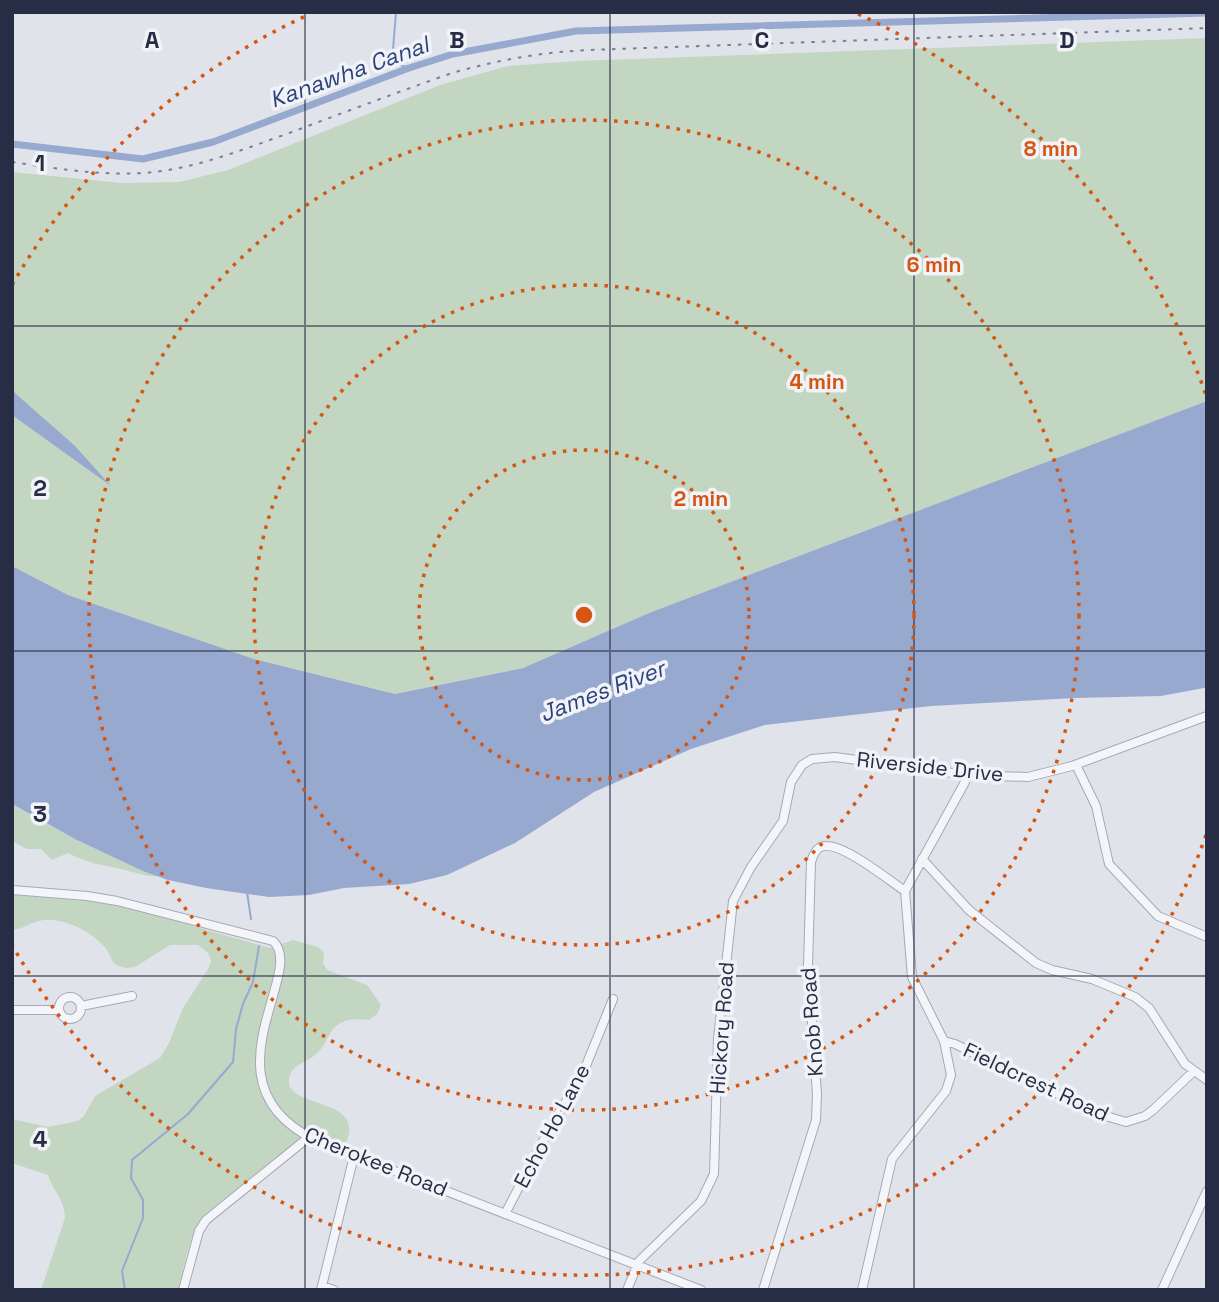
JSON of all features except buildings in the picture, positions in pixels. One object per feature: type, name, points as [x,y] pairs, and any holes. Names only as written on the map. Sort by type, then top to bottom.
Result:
[{"type":"street","name":"Riverside Drive","points":[[812,759],[835,757],[967,775],[1028,776],[1076,765],[1207,716]]},
{"type":"street","name":"Hickory Road","points":[[627,1290],[639,1261],[701,1201],[714,1174],[719,1039],[733,901],[751,867],[783,821],[794,775],[812,759]]},
{"type":"street","points":[[1076,765],[1096,806],[1109,864],[1158,916],[1207,937]]},
{"type":"street","points":[[862,1290],[892,1159],[946,1091],[951,1075],[944,1041],[912,977],[905,891],[967,775]]},
{"type":"street","name":"Knob Road","points":[[763,1290],[816,1120],[817,1094],[808,965],[811,862],[821,846],[829,845],[853,855],[905,891]]},
{"type":"street","points":[[922,859],[969,911],[1036,963],[1052,970],[1092,979],[1135,997],[1149,1008],[1185,1064],[1207,1080]]},
{"type":"street","name":"Cherokee Road","points":[[12,890],[117,901],[273,941],[280,950],[282,962],[262,1034],[261,1073],[266,1091],[288,1124],[309,1137],[354,1156],[701,1290]]},
{"type":"street","points":[[80,1006],[132,996]]},
{"type":"street","points":[[65,998],[76,999],[80,1006],[79,1014],[72,1019],[65,1019],[58,1010],[65,998]]},
{"type":"street","name":"Echo Ho Lane","points":[[505,1214],[553,1122],[581,1078],[613,999]]},
{"type":"street","points":[[12,1010],[58,1010]]},
{"type":"street","name":"Fieldcrest Road","points":[[944,1041],[966,1049],[1099,1114],[1125,1122],[1145,1116],[1194,1071]]},
{"type":"street","points":[[183,1290],[199,1231],[206,1220],[309,1137]]},
{"type":"street","points":[[334,1290],[321,1288],[354,1156]]},
{"type":"street","points":[[1162,1290],[1207,1192]]},
{"type":"green space","points":[[1207,38],[1207,401],[649,613],[523,668],[395,694],[254,659],[68,595],[12,566],[12,172],[122,183],[179,182],[228,170],[440,85],[508,66],[577,61]]},
{"type":"green space","points":[[13,805],[69,836],[159,876],[94,863],[68,853],[52,860],[41,849],[27,849],[12,841]]},
{"type":"green space","points":[[12,895],[99,902],[270,948],[293,940],[318,947],[324,952],[323,963],[327,970],[367,985],[381,1005],[377,1014],[369,1020],[350,1020],[336,1026],[319,1051],[294,1068],[290,1075],[290,1086],[297,1094],[335,1109],[345,1117],[349,1127],[346,1143],[342,1145],[310,1133],[207,1212],[192,1237],[178,1290],[41,1290],[65,1218],[64,1212],[48,1175],[12,1163],[12,1119],[48,1127],[78,1121],[84,1116],[95,1096],[160,1058],[183,1008],[208,969],[211,962],[209,954],[198,945],[170,945],[135,967],[126,968],[116,965],[107,950],[95,938],[61,921],[44,920],[12,930]]},
{"type":"water","points":[[12,388],[75,446],[111,486],[12,415]]},
{"type":"water","name":"James River","points":[[1207,401],[1207,687],[1161,696],[931,706],[765,725],[691,749],[594,792],[515,843],[447,875],[409,884],[344,888],[309,895],[269,897],[168,880],[75,839],[12,804],[12,566],[68,595],[254,659],[395,694],[523,668],[649,613]]},
{"type":"waterway","points":[[396,12],[392,62],[409,68]]},
{"type":"waterway","name":"Kanawha Canal","points":[[12,144],[143,159],[213,142],[453,54],[576,31],[1207,13]]},
{"type":"waterway","points":[[247,892],[251,919]]},
{"type":"waterway","points":[[125,1290],[122,1271],[143,1218],[143,1200],[131,1178],[132,1160],[188,1114],[233,1062],[236,1029],[253,982],[259,946]]},
{"type":"railway","points":[[12,162],[101,173],[173,169],[242,150],[452,73],[537,55],[590,50],[1207,28]]}]
